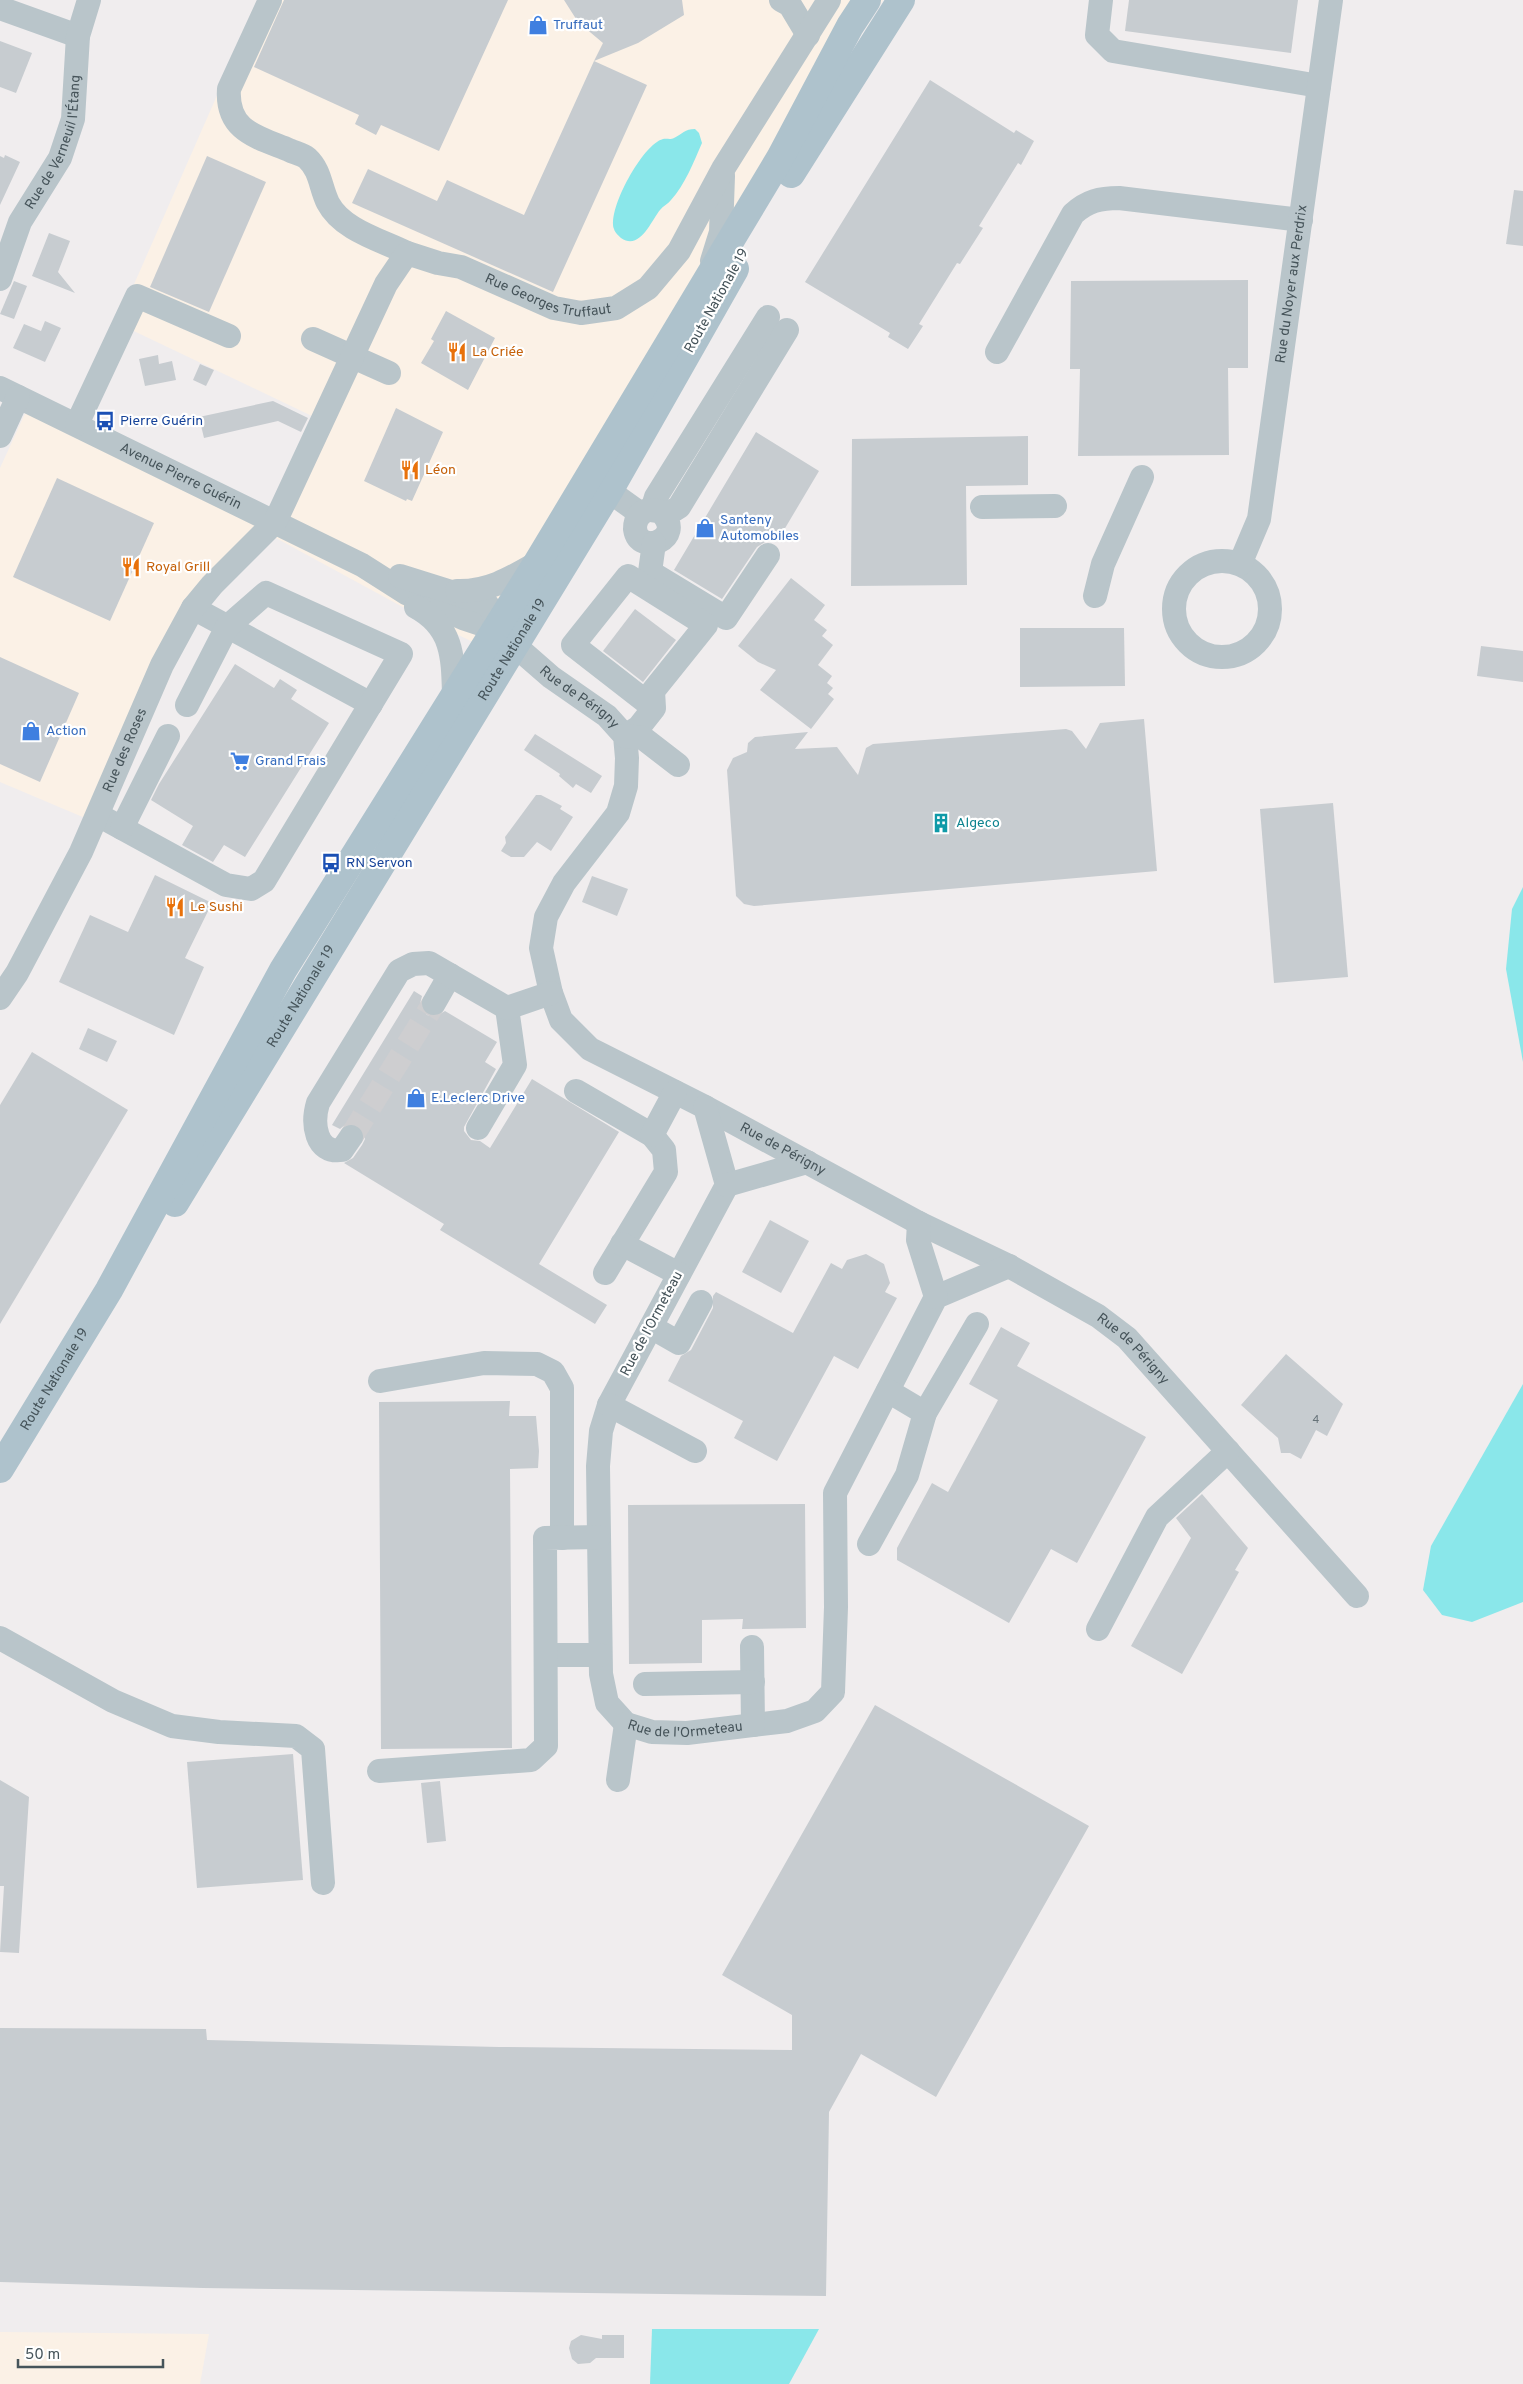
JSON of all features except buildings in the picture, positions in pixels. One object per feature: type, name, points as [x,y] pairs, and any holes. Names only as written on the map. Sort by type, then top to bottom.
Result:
[{"type":"main road","name":"Route Nationale 19","points":[[0,1469],[109,1290],[283,970],[454,695],[505,637],[537,563],[780,158],[850,26],[867,0]]},
{"type":"main road","name":"Route Nationale 19","points":[[109,1290],[180,1196],[505,637],[609,492],[752,238],[901,0]]},
{"type":"street","name":"Rue de Verneuil l'Étang","points":[[0,279],[20,222],[60,158],[73,119],[78,36],[89,0]]},
{"type":"street","name":"Rue Georges Truffaut","points":[[270,0],[229,89],[228,104],[233,118],[242,129],[258,138],[306,157],[321,178],[327,202],[338,218],[350,226],[407,253],[438,263],[461,267],[554,308],[581,313],[616,308],[648,288],[679,251],[723,169],[829,0]]},
{"type":"street","points":[[781,0],[790,5],[808,35]]},
{"type":"street","points":[[1101,0],[1097,35],[1113,50],[1319,86]]},
{"type":"street","name":"Rue du Noyer aux Perdrix","points":[[1240,564],[1259,518],[1331,0]]},
{"type":"street","points":[[0,8],[78,36]]},
{"type":"street","points":[[705,282],[721,232],[723,169]]},
{"type":"street","points":[[997,352],[1073,214],[1084,204],[1101,198],[1120,198],[1301,220]]},
{"type":"street","points":[[275,522],[386,284],[407,253]]},
{"type":"street","points":[[77,424],[137,296],[229,336]]},
{"type":"street","points":[[768,556],[726,618],[650,572],[654,543],[644,541],[636,533],[635,523],[652,512],[680,507],[777,324]]},
{"type":"street","points":[[313,339],[389,374]]},
{"type":"street","points":[[0,436],[9,392]]},
{"type":"street","name":"Avenue Pierre Guérin","points":[[9,392],[362,565],[406,592],[505,637]]},
{"type":"street","points":[[1095,596],[1103,564],[1142,477]]},
{"type":"street","points":[[609,492],[652,512]]},
{"type":"street","points":[[982,506],[1055,506]]},
{"type":"street","name":"Rue des Roses","points":[[0,998],[17,973],[65,884],[98,814],[162,664],[193,608],[212,585],[275,522]]},
{"type":"street","points":[[1229,561],[1240,564],[1257,576],[1267,592],[1270,612],[1265,632],[1252,647],[1239,654],[1224,657],[1204,654],[1188,642],[1177,626],[1174,606],[1180,586],[1186,577],[1206,564],[1229,561]]},
{"type":"street","points":[[445,590],[468,591],[500,584],[537,563]]},
{"type":"street","points":[[362,565],[384,590],[422,610],[438,623],[449,645],[454,664],[454,695]]},
{"type":"street","name":"Avenue Pierre Guérin","points":[[362,565],[486,603],[505,637]]},
{"type":"street","points":[[624,736],[639,727],[654,708],[654,691],[706,625],[628,576],[574,645],[654,708]]},
{"type":"street","points":[[98,814],[226,885],[251,889],[264,881],[401,654],[266,593],[228,627],[187,705]]},
{"type":"street","points":[[193,608],[371,704]]},
{"type":"street","name":"Rue de Périgny","points":[[505,637],[551,677],[607,716],[624,736],[627,758],[626,786],[618,813],[564,883],[546,917],[542,948],[551,993],[561,1020],[590,1049],[705,1107],[919,1223],[1009,1266],[1098,1316],[1127,1338],[1357,1596]]},
{"type":"street","points":[[122,828],[168,736]]},
{"type":"street","points":[[624,736],[643,738],[678,765]]},
{"type":"street","points":[[351,1136],[342,1150],[335,1151],[326,1148],[319,1140],[315,1114],[318,1103],[399,971],[412,964],[429,963],[507,1008],[551,993]]},
{"type":"street","points":[[434,1003],[450,975]]},
{"type":"street","points":[[478,1128],[515,1065],[507,1008]]},
{"type":"street","points":[[576,1091],[652,1135],[664,1150],[666,1172],[605,1273]]},
{"type":"street","points":[[652,1135],[675,1092]]},
{"type":"street","points":[[705,1107],[728,1185],[807,1162]]},
{"type":"street","name":"Rue de l'Ormeteau","points":[[728,1185],[609,1405],[601,1431],[598,1466],[601,1674],[607,1703],[626,1724],[652,1732],[687,1733],[787,1721],[815,1711],[833,1692],[836,1606],[835,1493],[936,1297]]},
{"type":"street","points":[[919,1223],[918,1240],[936,1297],[1009,1266]]},
{"type":"street","points":[[622,1244],[679,1274]]},
{"type":"street","points":[[651,1327],[679,1343],[700,1302]]},
{"type":"street","points":[[869,1544],[907,1475],[925,1412],[977,1324]]},
{"type":"street","points":[[380,1381],[484,1363],[538,1364],[553,1372],[562,1388],[562,1538]]},
{"type":"street","points":[[888,1391],[925,1412]]},
{"type":"street","points":[[609,1405],[695,1452]]},
{"type":"street","points":[[1098,1629],[1157,1517],[1228,1451]]},
{"type":"street","points":[[379,1771],[531,1760],[546,1746],[545,1538],[599,1537]]},
{"type":"street","points":[[0,1638],[113,1701],[172,1726],[218,1732],[296,1736],[313,1749],[323,1883]]},
{"type":"street","points":[[752,1647],[753,1725]]},
{"type":"street","points":[[546,1655],[600,1655]]},
{"type":"street","points":[[645,1684],[753,1682]]},
{"type":"street","points":[[618,1780],[626,1724]]},
{"type":"shaded area","points":[[259,0],[883,0],[473,642],[423,618],[274,537],[204,603],[159,690],[104,826],[0,782],[0,468],[34,394],[271,509],[314,417],[117,323]]},
{"type":"shaded area","points":[[0,2332],[209,2334],[200,2384],[0,2384]]},
{"type":"water","points":[[695,129],[699,133],[702,143],[681,187],[660,210],[639,238],[634,241],[628,241],[621,238],[614,229],[613,220],[621,193],[637,164],[655,143],[663,139],[673,139],[686,131]]},
{"type":"water","points":[[1523,887],[1523,1062],[1506,969],[1512,909]]},
{"type":"water","points":[[1523,1384],[1523,1602],[1472,1622],[1442,1615],[1423,1590],[1431,1546]]},
{"type":"water","points":[[652,2329],[819,2329],[789,2384],[650,2384]]},
{"type":"tunnel","points":[[351,1137],[434,1003]]},
{"type":"place","name":"Truffaut","points":[[538,25]]},
{"type":"place","name":"La Criée","points":[[457,352]]},
{"type":"place","name":"Pierre Guérin","points":[[105,421]]},
{"type":"place","name":"Léon","points":[[410,470]]},
{"type":"place","name":"Santeny Automobiles","points":[[705,528]]},
{"type":"place","name":"Royal Grill","points":[[131,567]]},
{"type":"place","name":"Action","points":[[31,731]]},
{"type":"place","name":"Grand Frais","points":[[240,761]]},
{"type":"place","name":"Algeco","points":[[941,823]]},
{"type":"place","name":"RN Servon","points":[[331,863]]},
{"type":"place","name":"Le Sushi","points":[[175,907]]},
{"type":"place","name":"E.Leclerc Drive","points":[[416,1098]]}]
